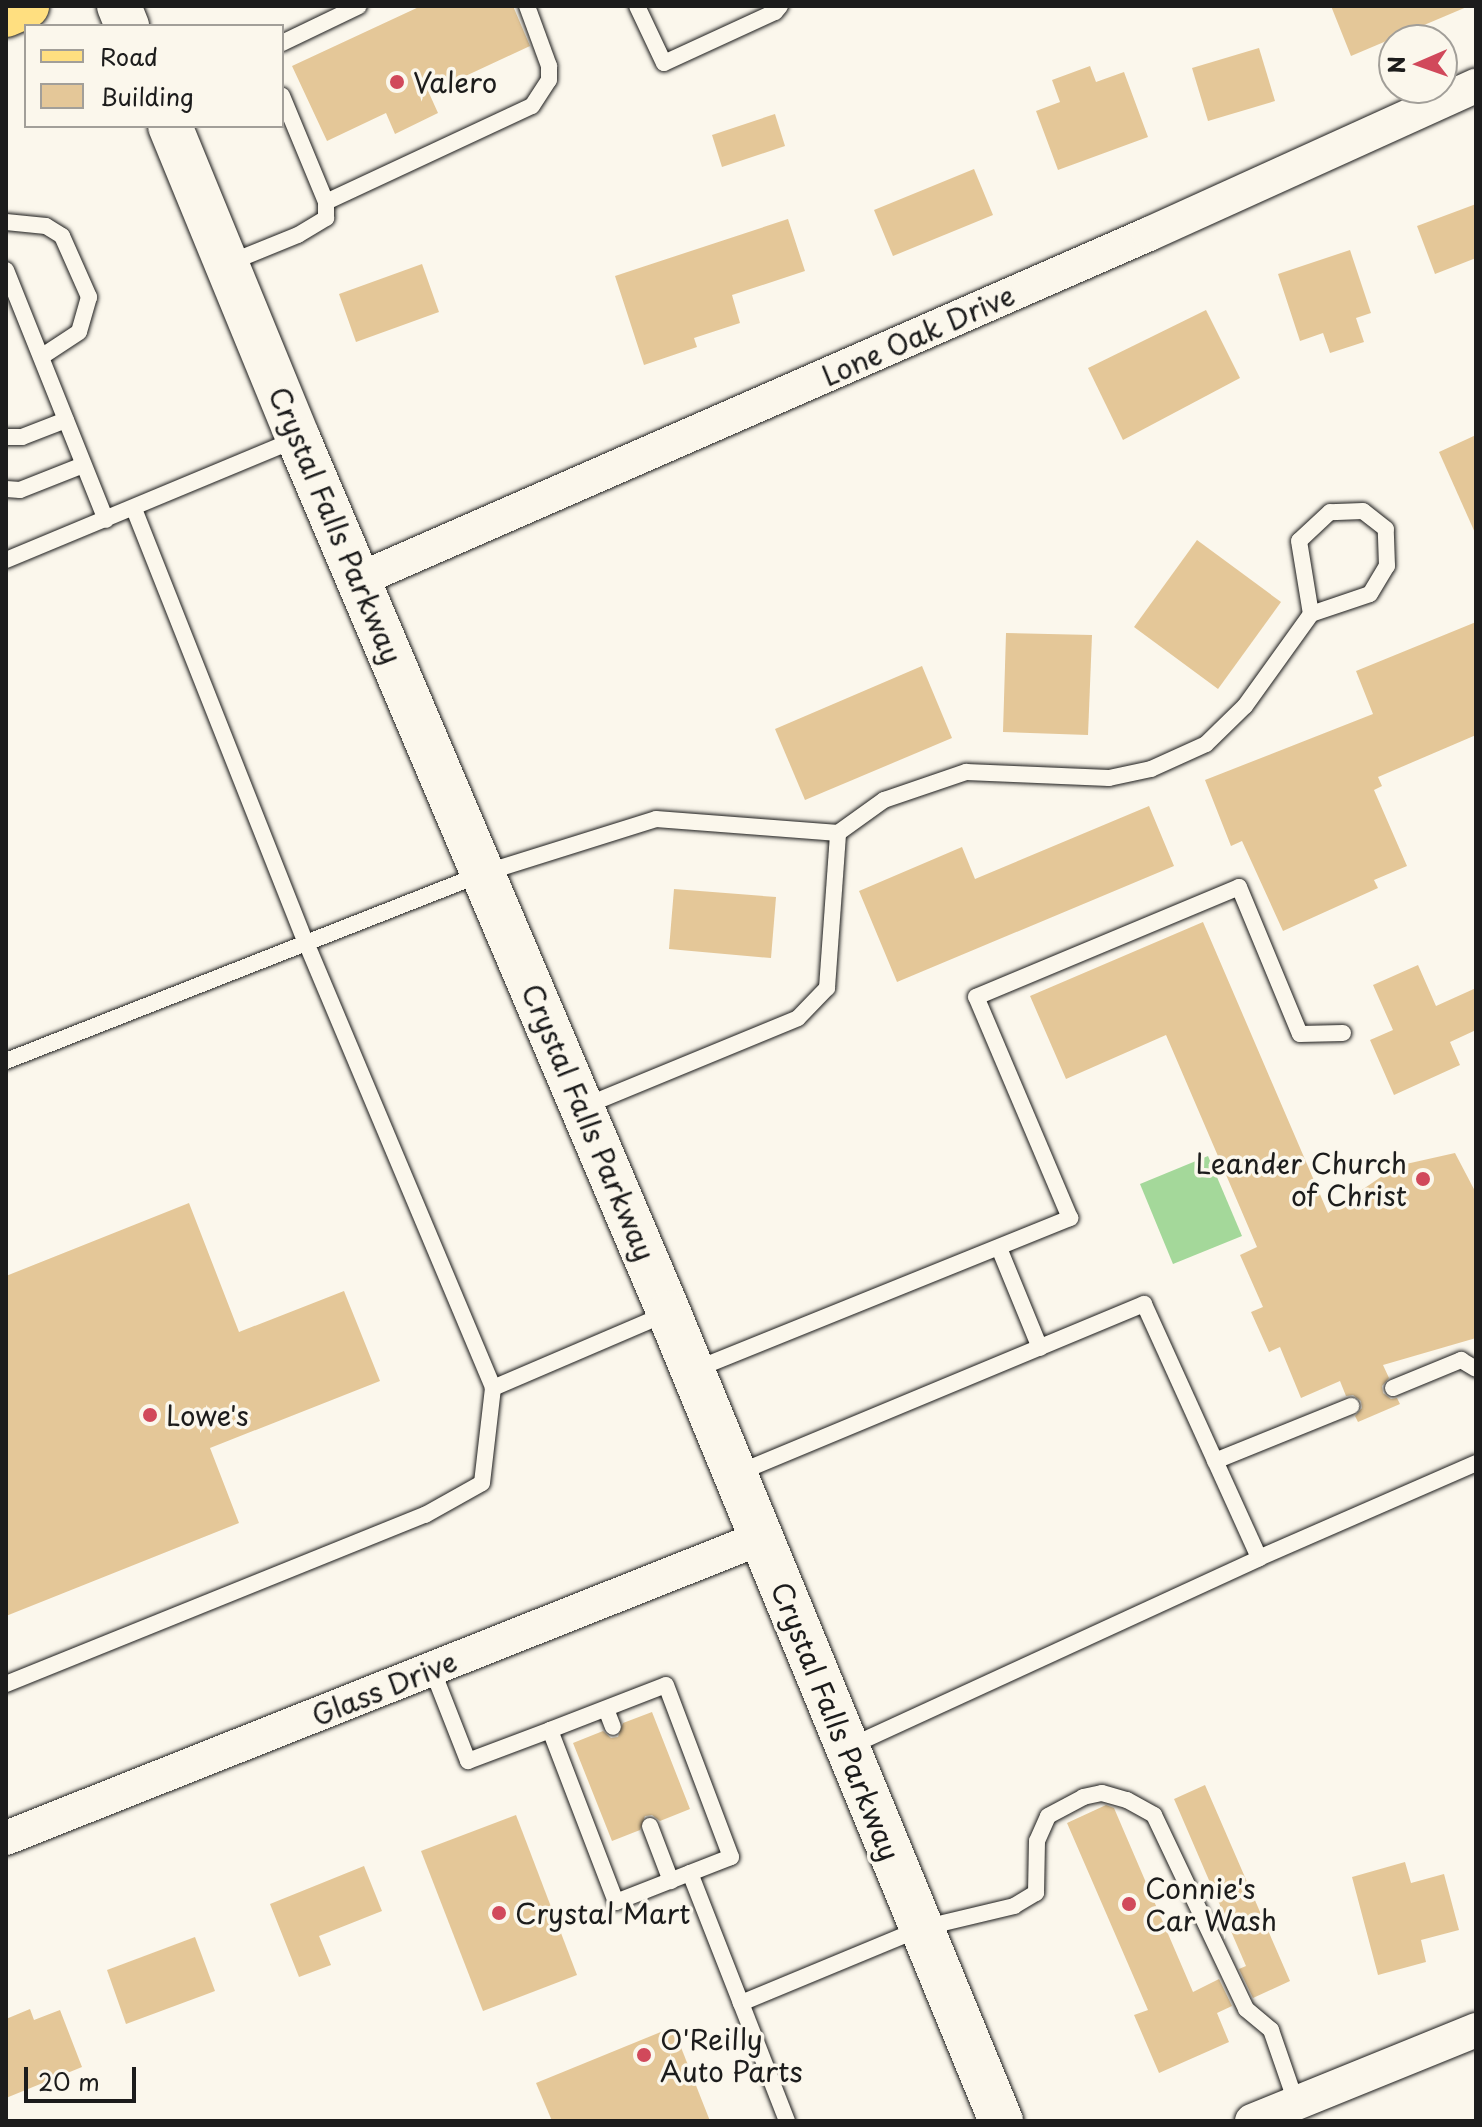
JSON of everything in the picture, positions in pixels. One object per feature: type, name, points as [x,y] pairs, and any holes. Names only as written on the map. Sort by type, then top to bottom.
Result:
[{"type":"main road","points":[[6,15],[27,6]]},
{"type":"main road","name":"Crystal Falls Parkway","points":[[171,128],[229,263],[298,438],[669,1313],[1001,2121]]},
{"type":"street","name":"Lone Oak Drive","points":[[358,580],[1149,234],[1476,86]]},
{"type":"street","name":"Glass Drive","points":[[6,1838],[761,1538]]},
{"type":"street","points":[[1273,2114],[1476,2030]]},
{"type":"lane","points":[[284,42],[359,6]]},
{"type":"lane","points":[[326,202],[532,106],[549,80],[549,66],[527,6]]},
{"type":"lane","points":[[637,6],[664,63],[775,12],[780,6]]},
{"type":"lane","points":[[229,263],[318,225],[326,218],[326,202],[284,101]]},
{"type":"lane","points":[[6,222],[46,226],[62,236],[89,297],[79,332],[41,357]]},
{"type":"lane","points":[[6,270],[106,520]]},
{"type":"lane","points":[[6,437],[22,437],[66,420]]},
{"type":"lane","points":[[6,560],[298,438]]},
{"type":"lane","points":[[6,489],[20,490],[83,465]]},
{"type":"lane","points":[[6,1684],[425,1515],[482,1483],[493,1388],[305,940],[134,509]]},
{"type":"lane","points":[[6,1061],[305,940],[484,873],[656,819],[838,833],[884,800],[966,772],[1109,778],[1151,769],[1206,744],[1245,706],[1311,614],[1370,594],[1387,566],[1386,529],[1363,511],[1330,512],[1299,541],[1311,614]]},
{"type":"lane","points":[[583,1107],[798,1018],[827,988],[838,833]]},
{"type":"lane","points":[[693,1371],[1070,1218],[976,997],[1239,887],[1300,1034],[1343,1033]]},
{"type":"lane","points":[[999,1248],[1040,1348]]},
{"type":"lane","points":[[735,1474],[1144,1304],[1259,1558]]},
{"type":"lane","points":[[493,1388],[669,1313]]},
{"type":"lane","points":[[1393,1388],[1461,1360],[1476,1369]]},
{"type":"lane","points":[[1215,1461],[1351,1406]]},
{"type":"lane","points":[[848,1748],[1259,1558],[1476,1463]]},
{"type":"lane","points":[[432,1669],[468,1761],[666,1685],[731,1857],[616,1902],[550,1730]]},
{"type":"lane","points":[[606,1709],[613,1727]]},
{"type":"lane","points":[[741,2003],[922,1928],[1014,1906],[1036,1893],[1037,1841],[1048,1816],[1083,1797],[1102,1793],[1127,1800],[1154,1815],[1246,2009],[1271,2030],[1273,2114]]},
{"type":"lane","points":[[650,1826],[671,1881]]},
{"type":"lane","points":[[690,1873],[787,2121]]},
{"type":"green space","points":[[1208,1156],[1242,1236],[1173,1264],[1140,1184]]},
{"type":"building","name":"Valero","points":[[421,6],[513,6],[530,46],[429,93],[438,113],[395,134],[386,113],[327,141],[292,66]]},
{"type":"building","points":[[1331,6],[1469,6],[1427,24],[1378,24],[1378,45],[1351,56]]},
{"type":"building","points":[[1259,48],[1275,101],[1208,121],[1192,68]]},
{"type":"building","points":[[1090,66],[1096,82],[1124,72],[1148,137],[1058,170],[1036,111],[1060,102],[1052,80]]},
{"type":"building","points":[[775,114],[785,146],[722,167],[712,135]]},
{"type":"building","points":[[974,169],[993,215],[893,256],[874,210]]},
{"type":"building","points":[[1476,204],[1476,258],[1435,274],[1417,226]]},
{"type":"building","points":[[788,219],[805,271],[732,295],[740,323],[694,338],[697,347],[644,365],[615,276]]},
{"type":"building","points":[[1350,250],[1371,313],[1356,318],[1364,342],[1330,353],[1323,333],[1300,341],[1278,274]]},
{"type":"building","points":[[422,264],[439,312],[356,342],[339,294]]},
{"type":"building","points":[[1206,310],[1240,378],[1123,440],[1088,368]]},
{"type":"building","points":[[1476,435],[1476,535],[1439,452]]},
{"type":"building","points":[[1197,540],[1281,602],[1218,689],[1134,627]]},
{"type":"building","points":[[1476,622],[1476,735],[1378,777],[1382,786],[1374,790],[1407,866],[1374,880],[1378,888],[1283,931],[1242,841],[1231,846],[1205,780],[1373,714],[1356,671]]},
{"type":"building","points":[[1006,633],[1092,635],[1088,735],[1003,732]]},
{"type":"building","points":[[922,666],[952,738],[805,800],[775,729]]},
{"type":"building","points":[[1149,806],[1174,866],[897,982],[859,891],[962,847],[975,879]]},
{"type":"building","points":[[674,889],[776,897],[771,958],[669,949]]},
{"type":"building","name":"Leander Church of Christ","points":[[1203,922],[1328,1213],[1397,1166],[1455,1153],[1476,1193],[1476,1338],[1383,1365],[1389,1378],[1382,1386],[1383,1393],[1391,1399],[1397,1398],[1400,1404],[1358,1422],[1355,1416],[1362,1408],[1361,1401],[1353,1395],[1346,1396],[1340,1381],[1301,1398],[1280,1347],[1269,1352],[1251,1312],[1263,1307],[1240,1255],[1257,1247],[1166,1035],[1066,1079],[1030,996]]},
{"type":"building","points":[[1418,965],[1436,1006],[1476,988],[1476,1030],[1450,1042],[1460,1065],[1394,1095],[1370,1040],[1393,1030],[1373,985]]},
{"type":"building","name":"Lowe's","points":[[189,1203],[239,1332],[344,1291],[380,1381],[210,1448],[239,1523],[6,1616],[6,1276]]},
{"type":"building","name":"Crystal Mart","points":[[652,1712],[690,1809],[660,1821],[652,1815],[645,1816],[640,1830],[612,1841],[573,1743],[603,1731],[611,1738],[618,1737],[623,1723]]},
{"type":"building","points":[[1205,1785],[1290,1981],[1253,1998],[1239,1969],[1246,1966],[1174,1799]]},
{"type":"building","name":"Connie's Car Wash","points":[[1106,1805],[1114,1808],[1193,1992],[1219,1979],[1232,2006],[1217,2013],[1229,2042],[1159,2073],[1134,2015],[1148,2010],[1067,1823]]},
{"type":"building","name":"Crystal Mart","points":[[516,1815],[577,1975],[483,2011],[421,1851]]},
{"type":"building","points":[[1405,1862],[1411,1883],[1444,1874],[1459,1930],[1421,1940],[1426,1962],[1378,1975],[1352,1877]]},
{"type":"building","points":[[364,1866],[382,1911],[319,1936],[331,1965],[299,1977],[270,1904]]},
{"type":"building","points":[[195,1937],[215,1991],[126,2024],[107,1970]]},
{"type":"building","points":[[30,2009],[34,2020],[60,2010],[82,2067],[6,2098],[6,2019]]},
{"type":"building","name":"O'Reilly Auto Parts","points":[[673,2027],[710,2121],[552,2121],[536,2083]]},
{"type":"place","name":"Valero","points":[[397,82]]},
{"type":"place","name":"Leander Church of Christ","points":[[1423,1179]]},
{"type":"place","name":"Lowe's","points":[[150,1415]]},
{"type":"place","name":"Connie's Car Wash","points":[[1129,1904]]},
{"type":"place","name":"Crystal Mart","points":[[499,1913]]},
{"type":"place","name":"O'Reilly Auto Parts","points":[[644,2055]]}]
